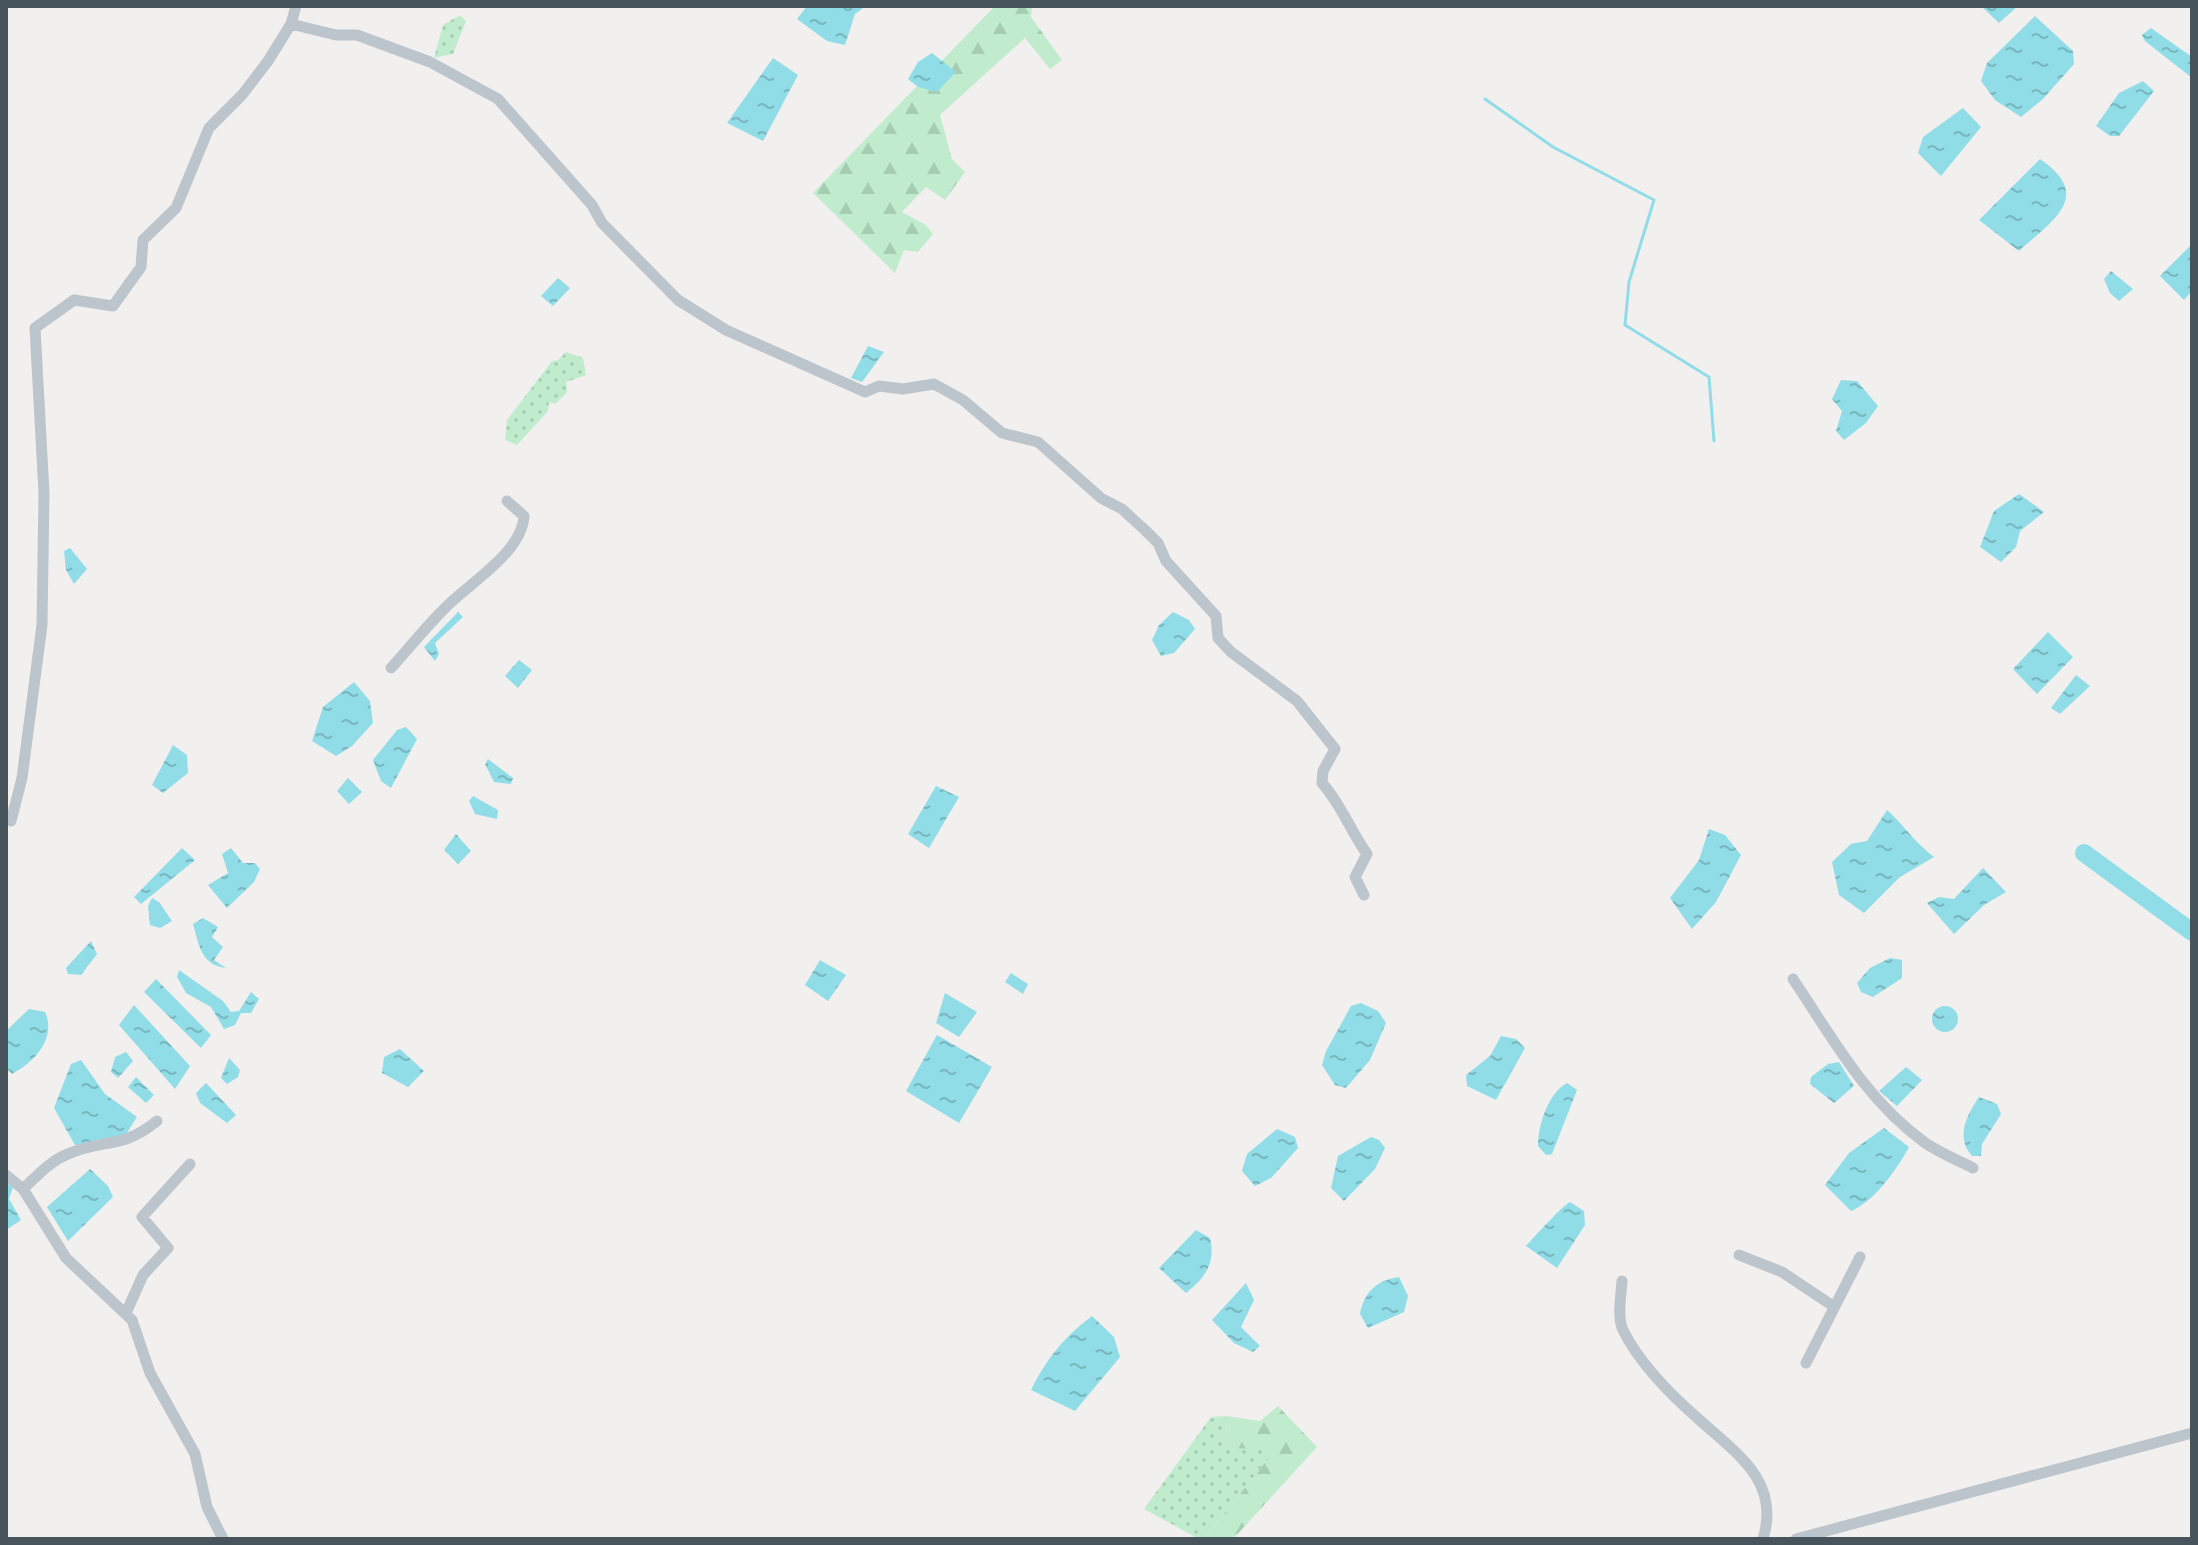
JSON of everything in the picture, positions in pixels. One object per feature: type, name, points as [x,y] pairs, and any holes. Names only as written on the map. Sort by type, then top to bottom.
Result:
[{"type":"street","points":[[11,821],[22,778],[42,625],[44,493],[35,328],[74,300],[113,306],[141,267],[143,240],[176,208],[209,128],[223,110],[242,95],[291,24],[296,6]]},
{"type":"street","points":[[291,24],[336,35],[357,35],[430,62],[498,99],[627,248],[678,300],[726,330],[865,392],[879,386],[903,389],[934,384],[963,400],[1002,433],[1038,442],[1101,498],[1122,509],[1158,543],[1166,561],[1216,616],[1218,638],[1231,652],[1297,701],[1335,749],[1323,771],[1322,783],[1339,799],[1349,831],[1367,854],[1355,877],[1364,895]]},
{"type":"street","points":[[391,668],[447,605],[487,574],[523,527],[524,516],[507,501]]},
{"type":"street","points":[[1793,979],[1840,1054],[1868,1089],[1924,1142],[1973,1168]]},
{"type":"street","points":[[23,1189],[50,1164],[69,1153],[135,1138],[157,1121]]},
{"type":"street","points":[[126,1313],[143,1275],[168,1248],[142,1217],[190,1164]]},
{"type":"street","points":[[6,1175],[23,1189],[66,1258],[132,1320],[150,1373],[195,1454],[207,1507],[223,1539]]},
{"type":"street","points":[[1739,1255],[1782,1272],[1833,1306]]},
{"type":"street","points":[[1806,1363],[1860,1257]]},
{"type":"street","points":[[1622,1281],[1622,1328],[1639,1354],[1679,1400],[1744,1458],[1759,1482],[1769,1519],[1763,1539]]},
{"type":"street","points":[[1796,1539],[2192,1433]]},
{"type":"green space","points":[[995,6],[1032,6],[1031,17],[1062,60],[1050,69],[1025,38],[940,115],[952,159],[965,172],[945,200],[926,187],[902,212],[926,225],[933,234],[918,252],[904,250],[895,273],[813,193]]},
{"type":"green space","points":[[460,15],[466,21],[453,54],[434,58],[443,25]]},
{"type":"green space","points":[[566,352],[583,358],[586,375],[566,382],[567,392],[555,404],[549,402],[548,411],[517,445],[505,440],[507,420],[552,361],[558,360]]},
{"type":"green space","points":[[1278,1406],[1317,1447],[1233,1539],[1204,1539],[1276,1449],[1226,1448],[1227,1416],[1260,1421]]},
{"type":"green space","points":[[1227,1416],[1226,1448],[1277,1448],[1204,1539],[1199,1539],[1144,1509],[1211,1417]]},
{"type":"water","points":[[807,6],[866,6],[855,14],[845,45],[827,41],[797,19]]},
{"type":"water","points":[[1981,6],[2018,6],[1999,23]]},
{"type":"water","points":[[2035,16],[2073,51],[2074,64],[2043,99],[2021,117],[1995,100],[1981,81],[1987,63]]},
{"type":"water","points":[[2151,28],[2192,57],[2192,78],[2145,41],[2142,35]]},
{"type":"water","points":[[932,53],[956,72],[937,92],[918,87],[908,79],[918,62]]},
{"type":"water","points":[[773,58],[798,75],[763,141],[727,123]]},
{"type":"water","points":[[2143,81],[2154,91],[2119,136],[2110,136],[2096,126],[2119,93]]},
{"type":"water","points":[[1963,108],[1981,127],[1941,176],[1918,153],[1923,137]]},
{"type":"water","points":[[2040,159],[2056,172],[2066,196],[2055,218],[2019,251],[1979,220]]},
{"type":"water","points":[[2192,244],[2192,291],[2184,300],[2160,276]]},
{"type":"water","points":[[2111,271],[2133,289],[2119,301],[2110,293],[2104,279]]},
{"type":"water","points":[[558,278],[570,288],[553,306],[541,296]]},
{"type":"water","points":[[868,346],[884,352],[862,382],[851,378]]},
{"type":"water","points":[[1841,380],[1857,381],[1878,406],[1866,423],[1844,440],[1836,431],[1842,411],[1832,399]]},
{"type":"water","points":[[2019,494],[2044,512],[2020,531],[2016,547],[2001,562],[1980,547],[1994,511]]},
{"type":"water","points":[[70,548],[87,569],[74,584],[66,570],[64,551]]},
{"type":"water","points":[[458,612],[463,617],[435,643],[439,654],[435,661],[424,647]]},
{"type":"water","points":[[1173,612],[1189,620],[1195,629],[1174,653],[1161,656],[1152,640],[1159,625]]},
{"type":"water","points":[[2048,632],[2073,657],[2037,694],[2013,669]]},
{"type":"water","points":[[519,660],[532,670],[518,688],[505,676]]},
{"type":"water","points":[[2076,675],[2090,686],[2060,714],[2051,708]]},
{"type":"water","points":[[354,682],[370,701],[373,723],[352,746],[336,756],[312,741],[323,707]]},
{"type":"water","points":[[406,727],[417,739],[391,788],[381,781],[373,760],[397,730]]},
{"type":"water","points":[[173,745],[187,755],[188,773],[163,793],[152,785]]},
{"type":"water","points":[[488,759],[513,778],[511,784],[494,782],[485,764]]},
{"type":"water","points":[[348,778],[362,792],[349,804],[337,791]]},
{"type":"water","points":[[936,786],[959,797],[929,848],[908,834]]},
{"type":"water","points":[[473,796],[498,810],[497,819],[475,814],[469,801]]},
{"type":"water","points":[[1887,810],[1934,857],[1900,877],[1864,913],[1839,895],[1832,862],[1851,844],[1867,841]]},
{"type":"water","points":[[1709,829],[1725,835],[1741,855],[1716,902],[1692,929],[1670,898],[1699,860]]},
{"type":"water","points":[[456,834],[471,851],[458,864],[444,850]]},
{"type":"water","points":[[182,848],[195,860],[141,904],[134,897]]},
{"type":"water","points":[[231,848],[243,863],[255,863],[260,869],[254,882],[227,908],[208,885],[228,873],[222,854]]},
{"type":"water","points":[[1983,868],[2006,892],[1984,905],[1954,934],[1927,903],[1939,897],[1954,899]]},
{"type":"water","points":[[152,898],[159,902],[172,921],[160,928],[150,925],[148,906]]},
{"type":"water","points":[[203,918],[218,927],[212,937],[223,947],[214,960],[226,968],[211,963],[202,953],[193,924]]},
{"type":"water","points":[[91,941],[97,954],[81,975],[68,974],[66,968]]},
{"type":"water","points":[[1890,958],[1902,960],[1902,978],[1873,997],[1861,992],[1857,983],[1870,968]]},
{"type":"water","points":[[820,960],[846,975],[828,1001],[805,985]]},
{"type":"water","points":[[179,970],[223,1001],[231,1012],[239,1011],[251,992],[259,999],[251,1013],[241,1013],[235,1025],[224,1029],[211,1007],[186,993],[177,977]]},
{"type":"water","points":[[1011,973],[1028,984],[1023,994],[1005,982]]},
{"type":"water","points":[[156,979],[211,1035],[201,1048],[144,992]]},
{"type":"water","points":[[945,993],[977,1012],[959,1037],[936,1023]]},
{"type":"water","points":[[1361,1003],[1378,1011],[1386,1023],[1370,1060],[1346,1088],[1335,1085],[1322,1065],[1326,1051],[1351,1006]]},
{"type":"water","points":[[134,1005],[190,1066],[175,1089],[119,1025]]},
{"type":"water","points":[[1945,1006],[1954,1010],[1958,1019],[1954,1028],[1945,1032],[1936,1028],[1932,1019],[1936,1010]]},
{"type":"water","points":[[29,1009],[45,1012],[48,1022],[46,1040],[28,1063],[12,1074],[6,1068],[6,1031]]},
{"type":"water","points":[[937,1035],[992,1067],[959,1123],[906,1091]]},
{"type":"water","points":[[1501,1036],[1516,1039],[1525,1048],[1496,1100],[1467,1086],[1466,1075],[1490,1056]]},
{"type":"water","points":[[400,1049],[424,1071],[408,1087],[382,1073],[384,1057]]},
{"type":"water","points":[[126,1052],[133,1061],[118,1078],[111,1072],[115,1057]]},
{"type":"water","points":[[229,1058],[240,1070],[238,1077],[227,1084],[221,1078]]},
{"type":"water","points":[[81,1060],[105,1094],[137,1117],[125,1136],[75,1145],[54,1108],[71,1064]]},
{"type":"water","points":[[1839,1062],[1854,1086],[1834,1103],[1810,1084],[1811,1077],[1828,1064]]},
{"type":"water","points":[[1906,1067],[1922,1080],[1897,1106],[1879,1091]]},
{"type":"water","points":[[136,1077],[154,1095],[146,1103],[128,1087]]},
{"type":"water","points":[[206,1083],[236,1115],[227,1123],[200,1103],[196,1093]]},
{"type":"water","points":[[1567,1083],[1577,1090],[1552,1154],[1546,1155],[1538,1146],[1542,1120],[1554,1094]]},
{"type":"water","points":[[1979,1097],[1997,1104],[2001,1114],[1982,1144],[1981,1156],[1972,1156],[1964,1134],[1970,1111]]},
{"type":"water","points":[[1884,1128],[1909,1147],[1877,1192],[1851,1211],[1825,1185],[1849,1153]]},
{"type":"water","points":[[1277,1129],[1295,1137],[1298,1148],[1271,1178],[1255,1186],[1242,1171],[1247,1154]]},
{"type":"water","points":[[1371,1137],[1379,1140],[1385,1148],[1375,1169],[1344,1201],[1331,1188],[1338,1156]]},
{"type":"water","points":[[90,1169],[108,1186],[113,1197],[68,1241],[47,1207]]},
{"type":"water","points":[[6,1183],[13,1187],[9,1199],[21,1220],[6,1230]]},
{"type":"water","points":[[1570,1202],[1584,1211],[1585,1225],[1557,1268],[1526,1246]]},
{"type":"water","points":[[1196,1230],[1210,1238],[1210,1262],[1204,1276],[1186,1293],[1159,1268]]},
{"type":"water","points":[[1399,1277],[1408,1296],[1404,1312],[1368,1328],[1360,1314],[1368,1293],[1378,1284]]},
{"type":"water","points":[[1246,1283],[1254,1300],[1241,1327],[1260,1346],[1253,1352],[1234,1343],[1212,1320]]},
{"type":"water","points":[[1092,1316],[1114,1337],[1120,1357],[1075,1411],[1031,1390],[1057,1349]]},
{"type":"waterway","points":[[1485,99],[1553,147],[1654,200],[1629,282],[1625,325],[1709,377],[1714,441]]},
{"type":"waterway","points":[[2084,853],[2192,932]]}]
